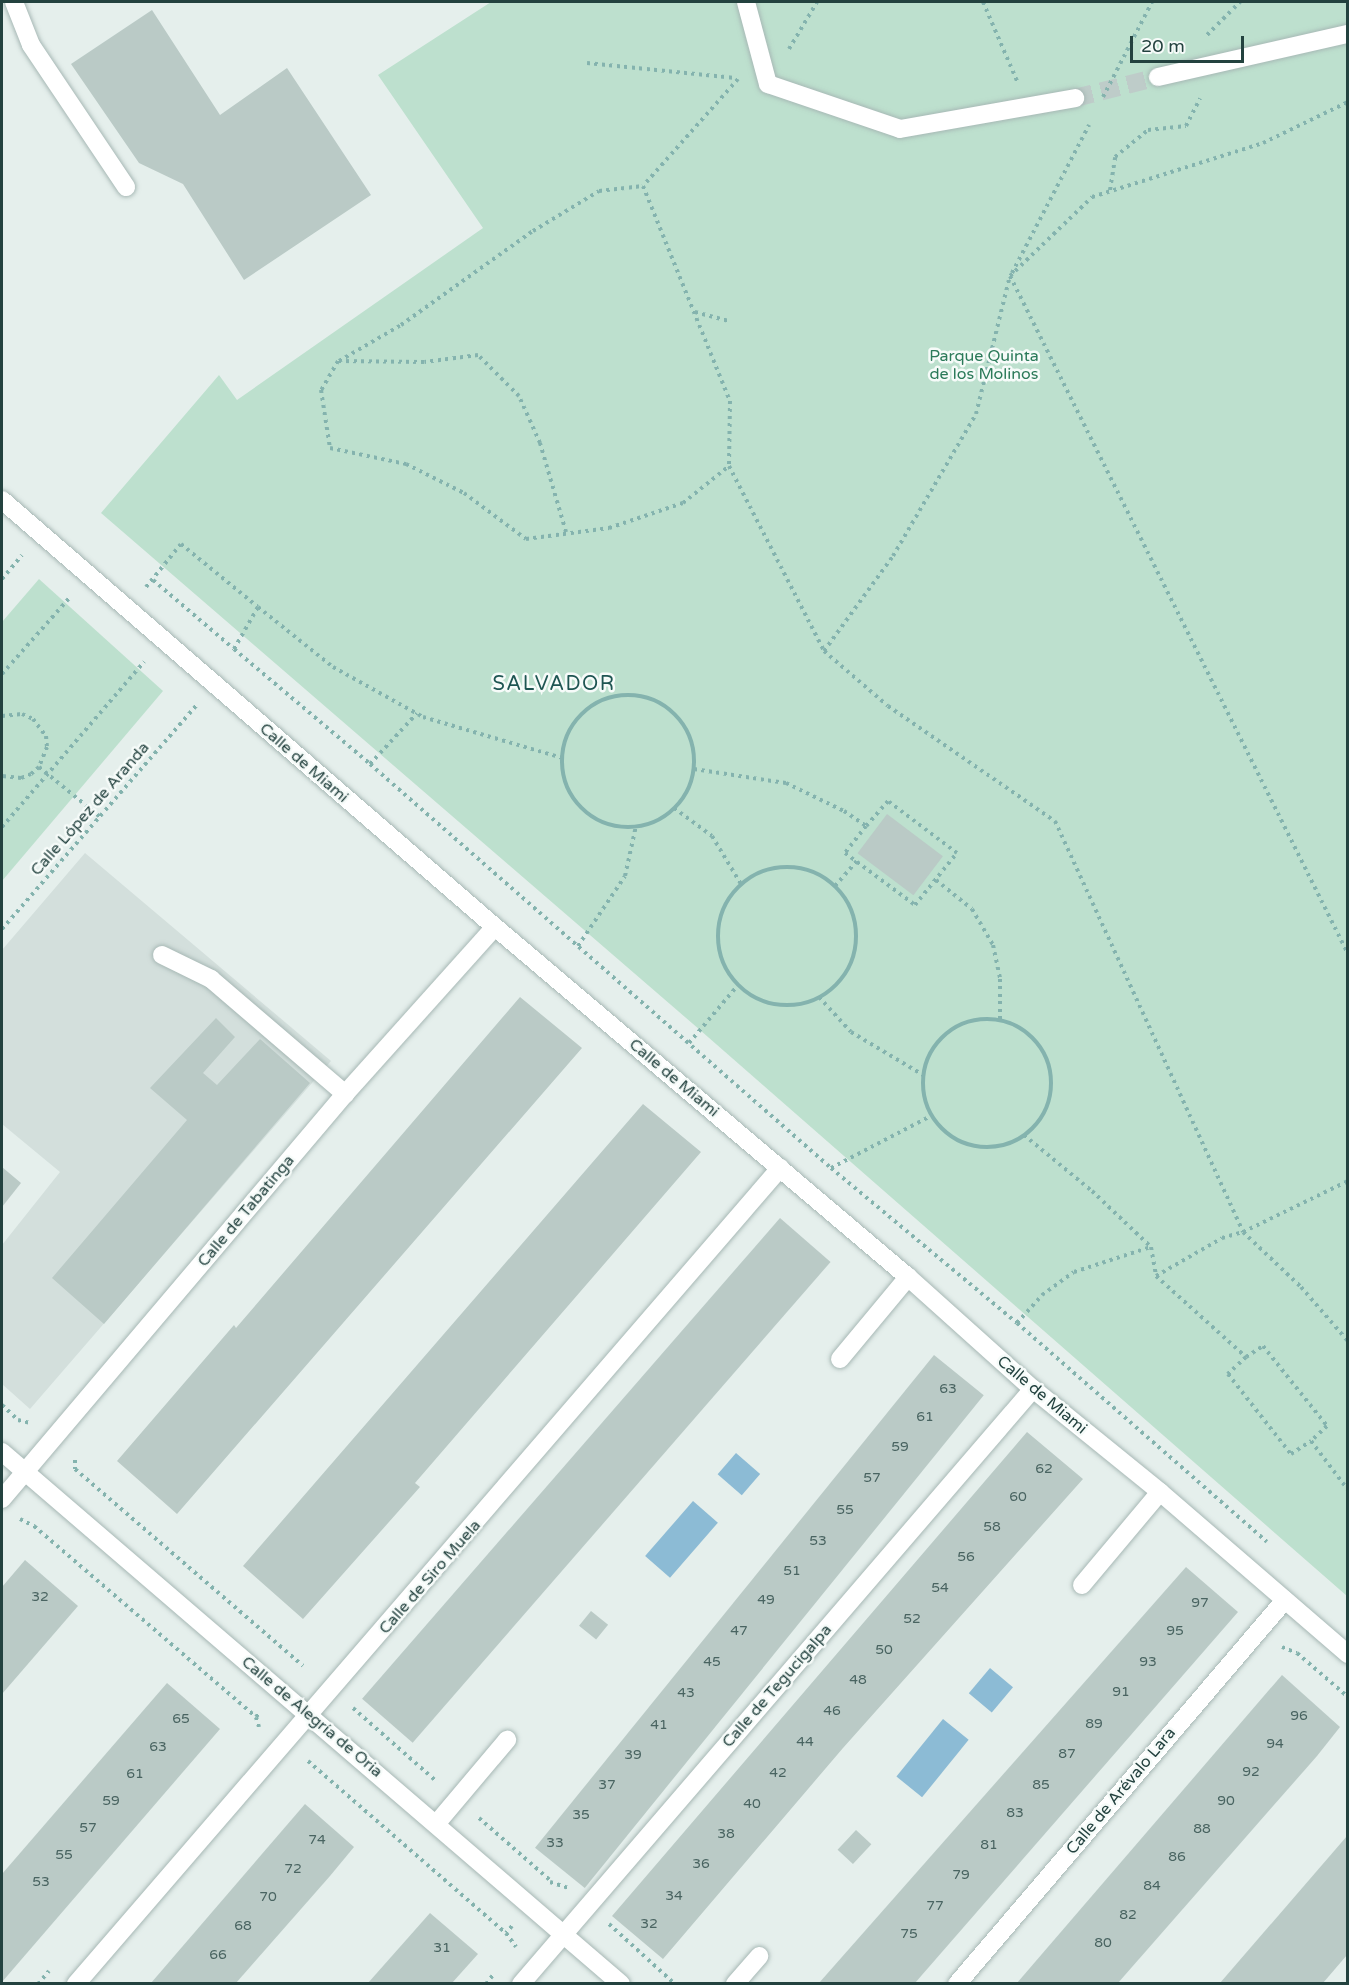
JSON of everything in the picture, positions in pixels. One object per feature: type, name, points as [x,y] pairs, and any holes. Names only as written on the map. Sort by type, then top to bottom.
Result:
[{"type":"street","points":[[14,2],[31,45],[126,187]]},
{"type":"street","points":[[746,2],[768,84],[900,129],[1075,98]]},
{"type":"street","points":[[1158,77],[1347,34]]},
{"type":"street","name":"Calle de Miami","points":[[2,500],[125,609],[495,927],[908,1277],[1033,1389],[1160,1492],[1347,1654]]},
{"type":"street","name":"Calle de Tabatinga","points":[[2,1499],[345,1094],[495,927]]},
{"type":"street","points":[[162,955],[211,979],[345,1094]]},
{"type":"street","name":"Calle de Siro Muela","points":[[76,1983],[310,1716],[780,1168]]},
{"type":"street","points":[[840,1359],[908,1277]]},
{"type":"street","name":"Calle de Tegucigalpa","points":[[521,1983],[1033,1389]]},
{"type":"street","name":"Calle de Alegría de Oria","points":[[2,1452],[621,1983]]},
{"type":"street","points":[[1082,1585],[1160,1492]]},
{"type":"street","name":"Calle de Arévalo Lara","points":[[957,1983],[1285,1600]]},
{"type":"street","points":[[437,1823],[507,1740]]},
{"type":"street","points":[[735,1983],[759,1956]]},
{"type":"path","points":[[587,63],[735,78],[768,84],[817,2]]},
{"type":"path","points":[[983,2],[1028,106]]},
{"type":"path","points":[[1098,107],[1152,2]]},
{"type":"path","points":[[1110,190],[1115,157],[1148,130],[1186,126],[1203,92],[1202,67]]},
{"type":"path","points":[[729,466],[683,503],[609,528],[526,539],[464,493],[406,464],[330,448],[321,390],[338,361],[401,325],[533,231],[599,191],[643,186],[735,78]]},
{"type":"path","points":[[1010,276],[1092,197],[1263,143],[1347,102]]},
{"type":"path","points":[[824,651],[893,556],[976,414],[1010,276],[1092,117]]},
{"type":"path","points":[[643,186],[730,401],[729,466],[824,651],[888,706],[1055,821],[1243,1232],[1301,1287],[1347,1341]]},
{"type":"path","points":[[1010,276],[1347,954]]},
{"type":"path","points":[[695,312],[728,321]]},
{"type":"path","points":[[338,361],[424,362],[478,355],[519,396],[540,443],[566,532]]},
{"type":"path","points":[[125,609],[153,580],[181,544],[333,668],[417,713],[491,740],[562,758]]},
{"type":"path","points":[[2,579],[25,552]]},
{"type":"path","points":[[153,580],[370,764],[831,1168],[1017,1323],[1275,1549]]},
{"type":"path","points":[[2,674],[73,594]]},
{"type":"path","points":[[234,649],[258,607]]},
{"type":"path","points":[[2,826],[147,659]]},
{"type":"path","points":[[633,695],[654,700],[672,711],[686,727],[693,747],[694,769],[684,796],[674,808],[663,816],[636,826],[599,820],[583,809],[564,777],[562,758],[566,737],[577,719],[593,705],[612,697],[633,695]]},
{"type":"path","name":"Calle López de Aranda","points":[[2,929],[197,705]]},
{"type":"path","points":[[370,764],[417,713]]},
{"type":"path","points":[[2,716],[22,714],[40,726],[47,747],[39,767],[21,778],[2,776]]},
{"type":"path","points":[[39,767],[100,817]]},
{"type":"path","points":[[694,769],[786,783],[844,811],[866,826]]},
{"type":"path","points":[[888,801],[957,853],[915,906],[845,853],[866,826],[888,801]]},
{"type":"path","points":[[674,808],[712,836],[741,884]]},
{"type":"path","points":[[578,946],[625,876],[636,826]]},
{"type":"path","points":[[835,886],[856,861]]},
{"type":"path","points":[[791,866],[812,871],[835,886],[847,899],[855,920],[856,943],[851,964],[838,983],[819,997],[797,1005],[773,1005],[751,996],[738,985],[721,960],[717,937],[720,914],[741,884],[768,868],[791,866]]},
{"type":"path","points":[[936,880],[972,909],[993,945],[1000,979],[1000,1020]]},
{"type":"path","points":[[689,1043],[738,985]]},
{"type":"path","points":[[819,997],[851,1032],[923,1076]]},
{"type":"path","points":[[982,1019],[1000,1020],[1020,1028],[1036,1041],[1049,1070],[1048,1101],[1039,1120],[1024,1135],[991,1146],[974,1145],[943,1130],[932,1116],[923,1089],[923,1076],[928,1058],[950,1031],[982,1019]]},
{"type":"path","points":[[831,1168],[932,1116]]},
{"type":"path","points":[[1024,1135],[1151,1247],[1156,1276],[1246,1357]]},
{"type":"path","points":[[1156,1276],[1221,1238],[1243,1232],[1347,1181]]},
{"type":"path","points":[[1017,1323],[1042,1295],[1074,1272],[1151,1247]]},
{"type":"path","points":[[1263,1346],[1327,1426],[1311,1440],[1291,1454],[1228,1374],[1246,1357],[1263,1346]]},
{"type":"path","points":[[1311,1440],[1347,1490]]},
{"type":"path","points":[[75,1460],[75,1469],[303,1666]]},
{"type":"path","points":[[18,1518],[34,1526],[256,1716]]},
{"type":"path","points":[[352,1696],[352,1707],[551,1881]]},
{"type":"path","points":[[614,1932],[675,1983]]},
{"type":"shaded area","points":[[85,853],[331,1061],[30,1409],[2,1384],[2,1245],[60,1172],[2,1124],[2,950]]},
{"type":"green space","name":"Parque Quinta de los Molinos","points":[[491,2],[1347,2],[1347,1596],[700,1030],[101,513],[219,375],[237,400],[483,228],[378,75]]},
{"type":"green space","points":[[39,579],[163,691],[2,881],[2,622]]},
{"type":"water","points":[[736,1453],[760,1474],[742,1495],[718,1474]]},
{"type":"water","points":[[693,1501],[718,1523],[670,1578],[645,1556]]},
{"type":"water","points":[[990,1668],[1013,1687],[992,1713],[969,1693]]},
{"type":"water","points":[[943,1719],[969,1740],[922,1797],[896,1777]]},
{"type":"building","points":[[152,10],[220,115],[287,68],[371,195],[244,280],[183,184],[139,163],[71,64]]},
{"type":"building","points":[[887,814],[943,856],[913,895],[858,853]]},
{"type":"building","points":[[520,997],[582,1048],[177,1514],[117,1461],[234,1325],[236,1328]]},
{"type":"building","points":[[216,1018],[235,1037],[203,1073],[217,1085],[260,1039],[310,1083],[104,1324],[52,1278],[187,1120],[150,1088]]},
{"type":"building","points":[[643,1104],[701,1152],[415,1483],[420,1487],[303,1619],[243,1566]]},
{"type":"building","points":[[2,1167],[21,1183],[2,1207]]},
{"type":"building","points":[[780,1218],[831,1262],[413,1743],[362,1699]]},
{"type":"building","points":[[934,1355],[984,1395],[585,1888],[535,1848]]},
{"type":"building","points":[[1027,1432],[1083,1479],[843,1748],[663,1959],[612,1916]]},
{"type":"building","points":[[25,1560],[78,1606],[2,1694],[2,1587]]},
{"type":"building","points":[[1186,1567],[1238,1612],[915,1983],[819,1983]]},
{"type":"building","points":[[591,1611],[608,1625],[596,1640],[579,1626]]},
{"type":"building","points":[[1282,1675],[1340,1727],[1317,1756],[1118,1983],[1017,1983]]},
{"type":"building","points":[[167,1683],[220,1729],[2,1982],[2,1874]]},
{"type":"building","points":[[305,1804],[354,1847],[330,1876],[236,1983],[151,1983]]},
{"type":"building","points":[[856,1830],[871,1844],[853,1864],[838,1850]]},
{"type":"building","points":[[1347,1836],[1347,1955],[1323,1983],[1220,1983]]},
{"type":"building","points":[[430,1913],[478,1954],[452,1983],[368,1983]]},
{"type":"tunnel","points":[[1075,98],[1158,77]]},
{"type":"district","name":"SALVADOR","points":[[554,684]]}]
